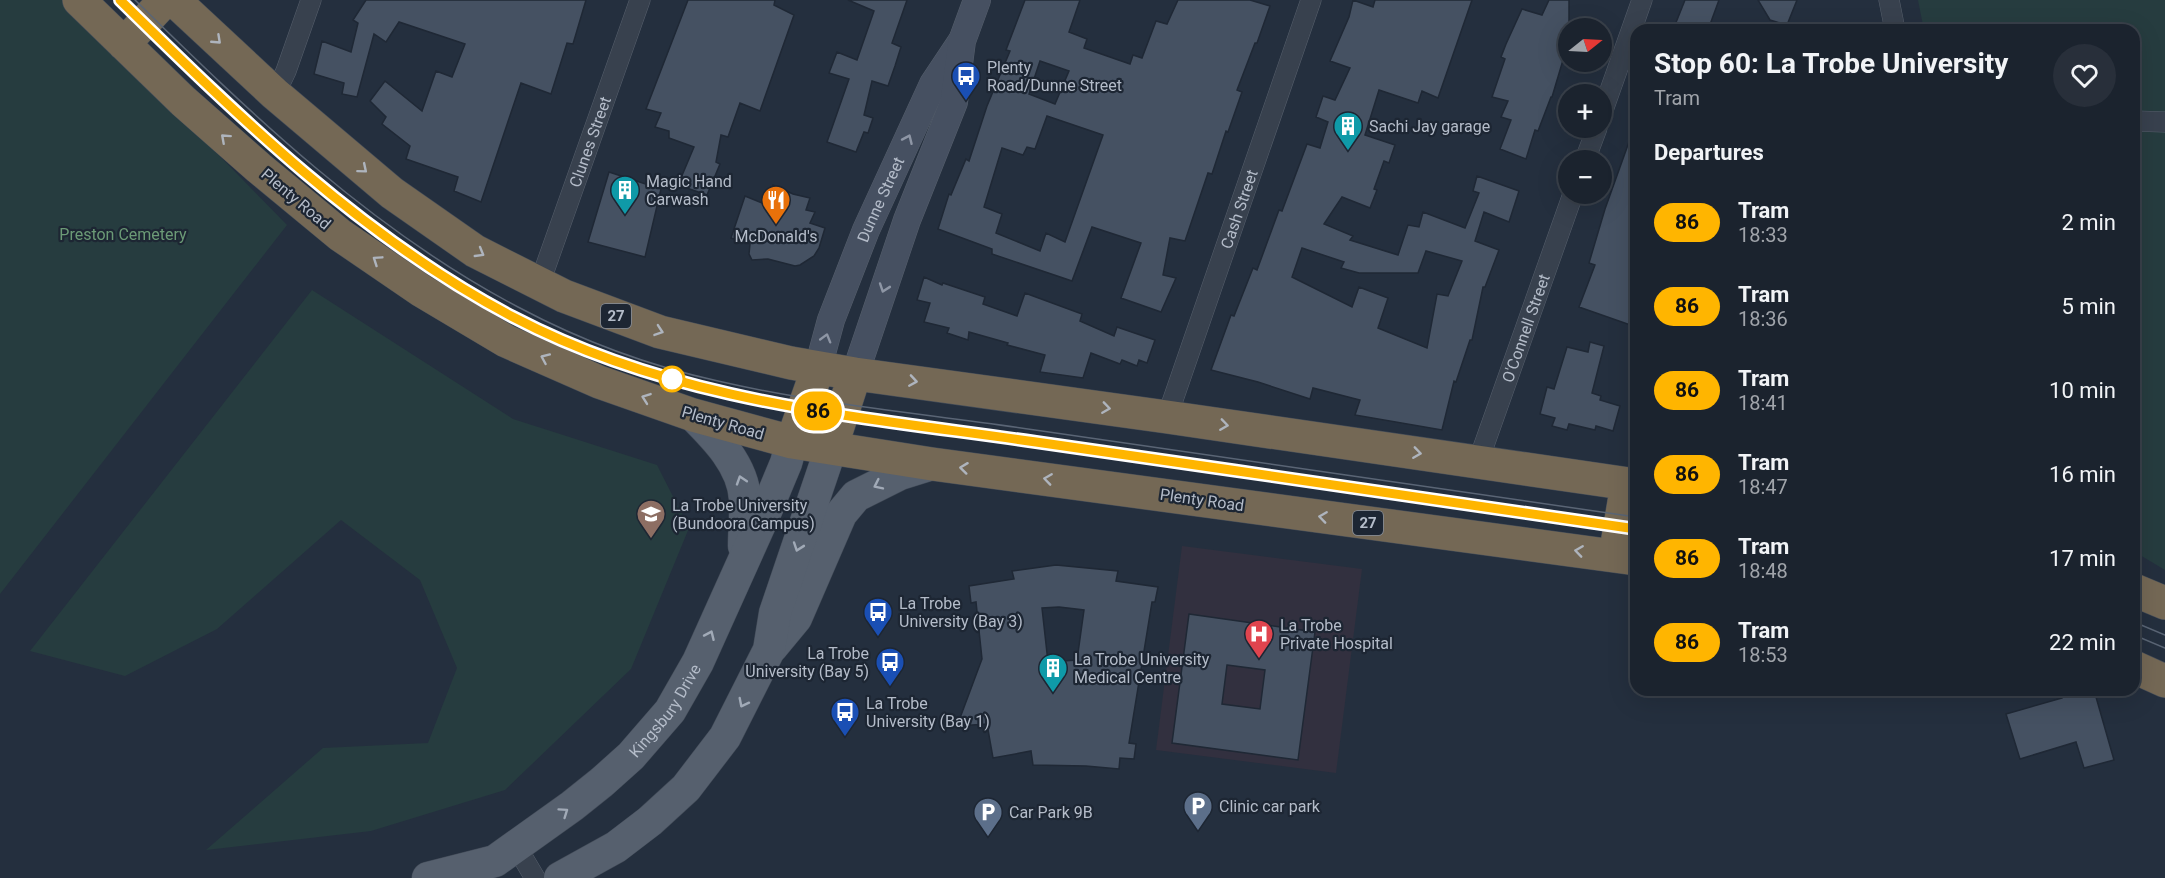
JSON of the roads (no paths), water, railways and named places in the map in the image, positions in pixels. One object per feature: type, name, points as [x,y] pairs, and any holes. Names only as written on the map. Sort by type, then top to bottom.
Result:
[{"type":"highway","name":"Plenty Road","points":[[79,0],[183,101],[339,235],[422,291],[506,341],[599,382],[693,415],[792,442],[932,464],[1626,558]]},
{"type":"highway","points":[[124,44],[165,0]]},
{"type":"highway","name":"27","points":[[174,0],[275,94],[392,193],[475,251],[564,296],[669,335],[855,374],[1630,485]]},
{"type":"highway","points":[[792,442],[818,368]]},
{"type":"highway","points":[[831,448],[855,374]]},
{"type":"highway","points":[[1626,558],[1630,509]]},
{"type":"highway","points":[[2140,593],[2165,603]]},
{"type":"highway","points":[[2140,670],[2165,681]]},
{"type":"main road","name":"Dunne Street","points":[[855,374],[908,220],[954,102],[962,41],[977,0]]},
{"type":"main road","name":"Dunne Street","points":[[818,368],[836,308],[866,230],[933,84],[962,41]]},
{"type":"main road","points":[[886,188],[927,172]]},
{"type":"main road","points":[[836,308],[843,313],[849,311],[876,250],[884,239],[908,220]]},
{"type":"main road","points":[[693,415],[716,439],[735,465],[741,480],[745,497],[744,559]]},
{"type":"main road","name":"Kingsbury Drive","points":[[428,878],[495,861],[602,782],[631,756],[670,711],[698,662],[786,464],[792,442]]},
{"type":"main road","points":[[770,650],[775,613],[831,448]]},
{"type":"main road","points":[[560,878],[589,869],[650,821],[686,788],[725,737],[770,650],[796,618],[841,514],[856,496],[900,474],[932,464]]},
{"type":"street","points":[[275,94],[286,71],[311,0]]},
{"type":"street","name":"Clunes Street","points":[[539,285],[640,0]]},
{"type":"street","name":"Cash Street","points":[[1167,417],[1311,0]]},
{"type":"street","points":[[1634,24],[1642,0]]},
{"type":"street","points":[[1889,0],[1894,24]]},
{"type":"street","points":[[1612,85],[1630,34]]},
{"type":"street","points":[[2140,121],[2165,122]]},
{"type":"street","name":"O'Connell Street","points":[[1478,462],[1569,204]]},
{"type":"street","points":[[516,846],[517,878]]},
{"type":"street","points":[[516,846],[535,878]]},
{"type":"tram line","points":[[120,0],[211,88],[305,173],[405,251],[458,286],[513,317],[575,346],[638,369],[768,402],[835,414],[1630,528]]},
{"type":"tram line","name":"86","points":[[120,0],[287,157],[341,203],[398,246],[455,284],[515,318],[578,347],[646,372],[714,392],[867,419],[1630,528]]},
{"type":"tram line","points":[[135,0],[269,127],[364,207],[413,243],[465,277],[518,307],[566,330],[641,360],[692,375],[796,397],[1630,516]]},
{"type":"tram line","points":[[2140,625],[2165,635]]},
{"type":"tram line","points":[[2140,638],[2165,648]]},
{"type":"place","name":"Plenty Road/Dunne Street","points":[[966,102]]},
{"type":"place","name":"Sachi Jay garage","points":[[1348,152]]},
{"type":"place","name":"Magic Hand Carwash","points":[[625,216]]},
{"type":"place","name":"McDonald's","points":[[776,226]]},
{"type":"place","name":"La Trobe University (Bundoora Campus)","points":[[651,540]]},
{"type":"place","name":"La Trobe University (Bay 3)","points":[[878,638]]},
{"type":"place","name":"La Trobe Private Hospital","points":[[1259,660]]},
{"type":"place","name":"La Trobe University (Bay 5)","points":[[890,688]]},
{"type":"place","name":"La Trobe University Medical Centre","points":[[1053,694]]},
{"type":"place","name":"La Trobe University (Bay 1)","points":[[845,738]]},
{"type":"place","name":"Clinic car park","points":[[1198,832]]},
{"type":"place","name":"Car Park 9B","points":[[988,838]]},
{"type":"park label","name":"Preston Cemetery","points":[[123,234]]}]
